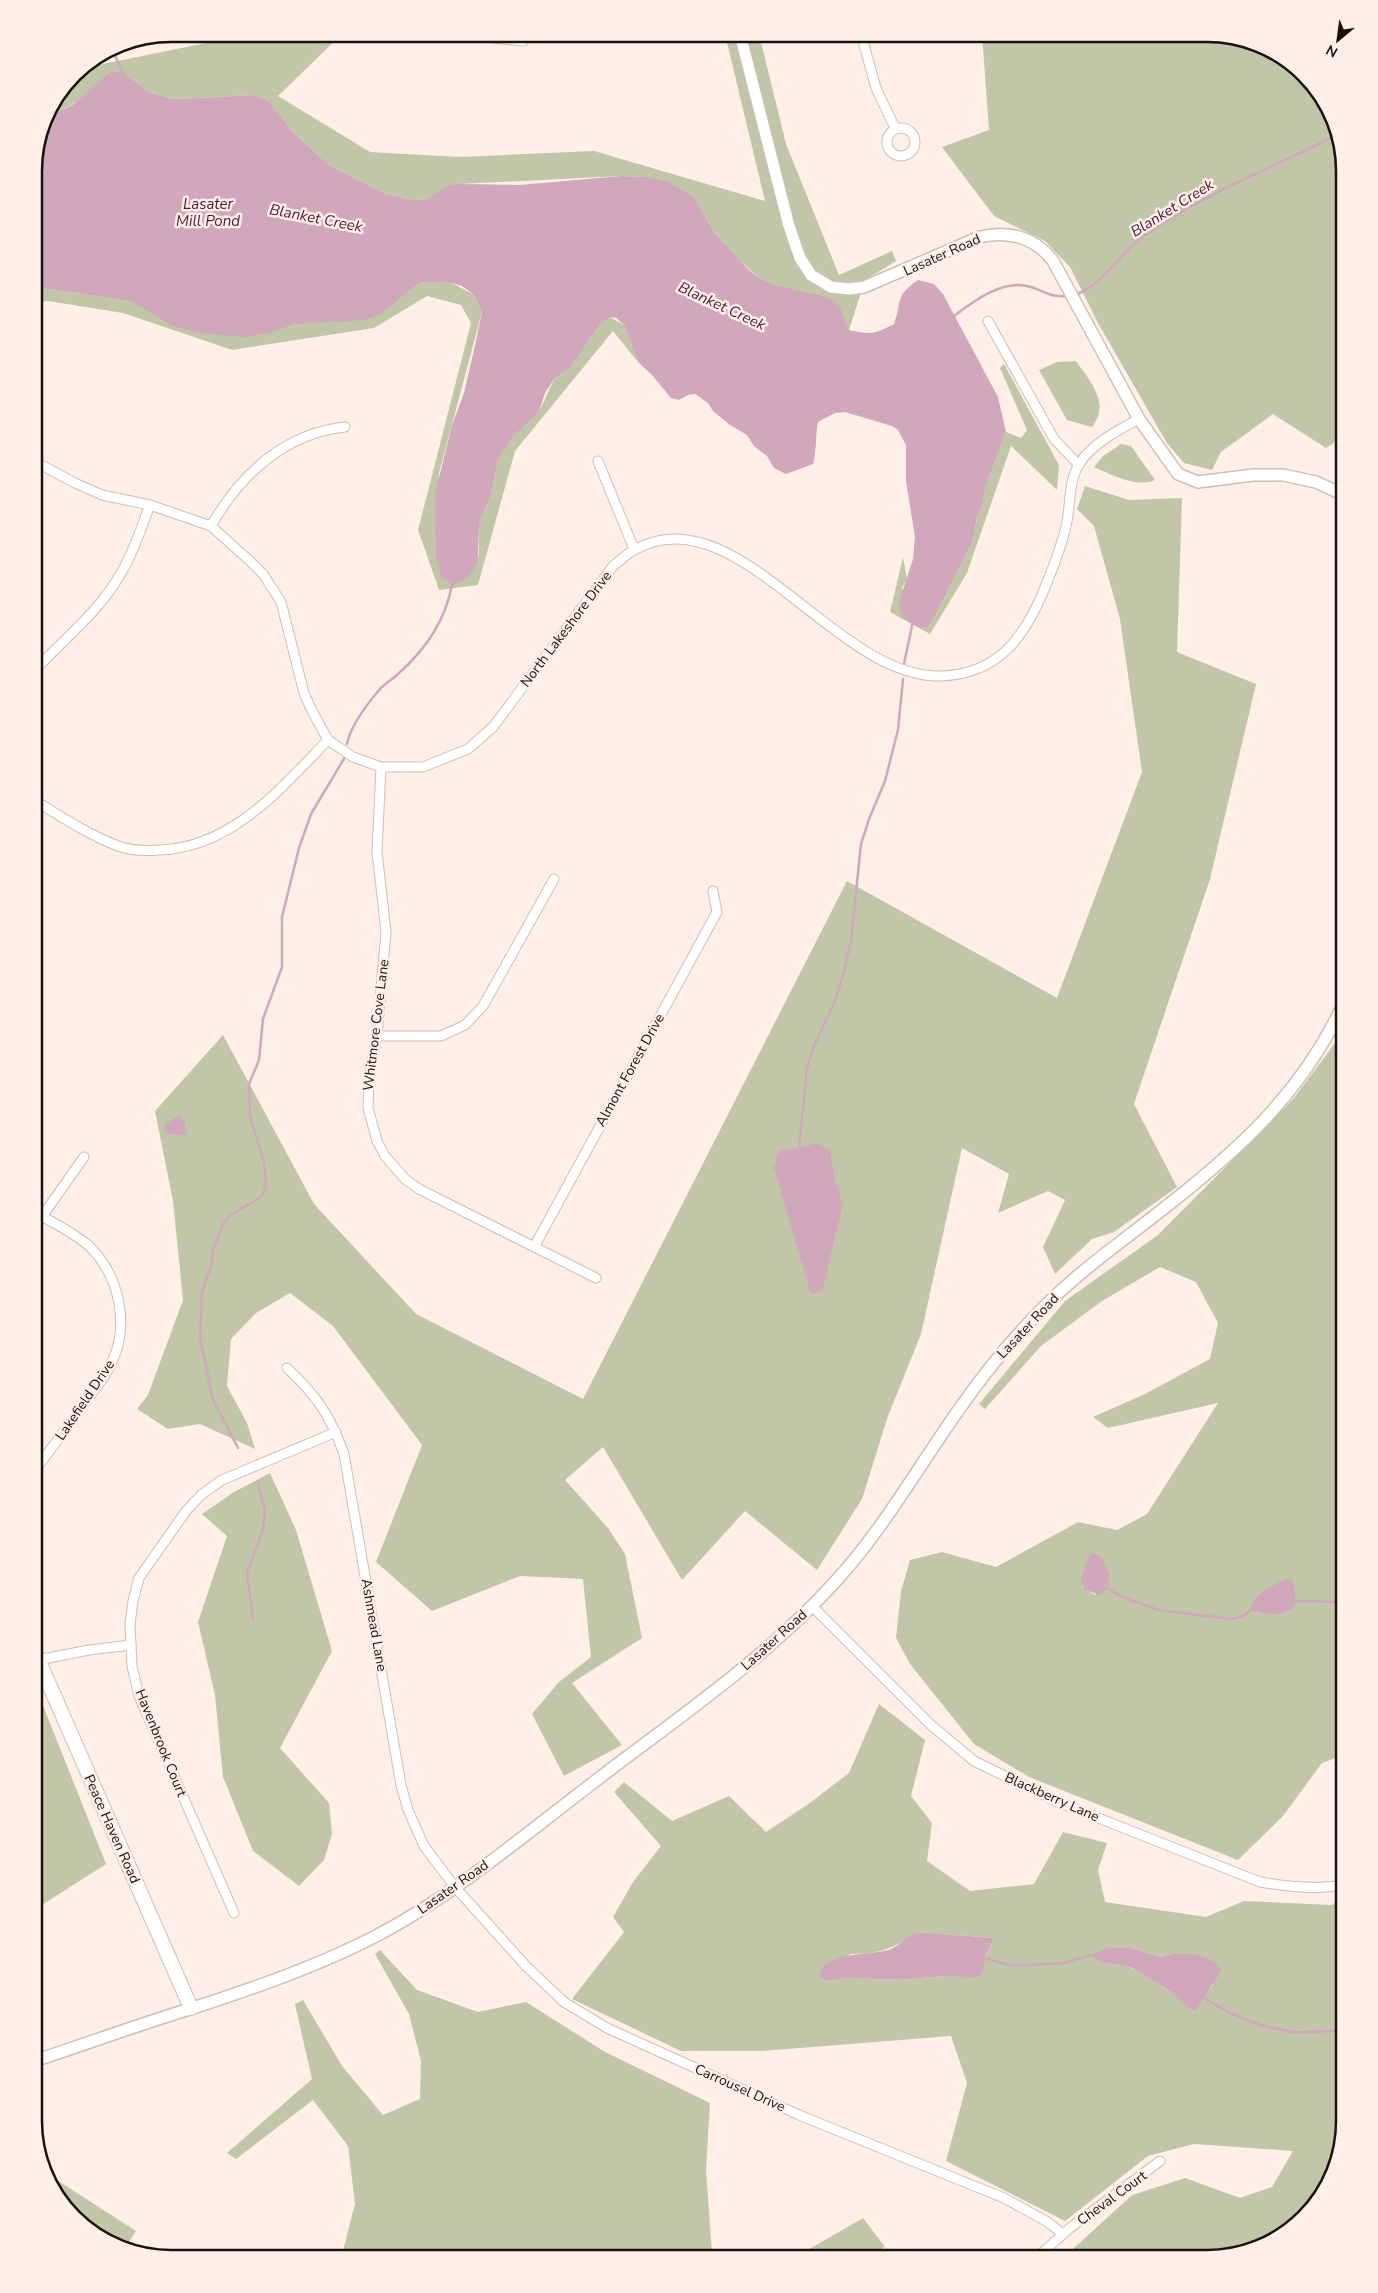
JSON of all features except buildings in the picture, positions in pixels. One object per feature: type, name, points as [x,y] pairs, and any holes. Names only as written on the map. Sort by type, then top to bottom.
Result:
[{"type":"main road","name":"Peace Haven Road","points":[[42,1669],[191,2008]]},
{"type":"street","name":"Lasater Road","points":[[742,43],[789,226],[806,269],[818,281],[839,289],[864,287],[980,237],[1000,234],[1020,237],[1038,245],[1048,254],[1062,276],[1139,419],[1173,469],[1191,481],[1204,482],[1253,475],[1284,475],[1316,482],[1336,491]]},
{"type":"street","points":[[863,43],[876,88],[895,128]]},
{"type":"street","points":[[988,321],[1054,439],[1079,465]]},
{"type":"street","name":"North Lakeshore Drive","points":[[43,466],[102,495],[150,505],[210,526],[251,562],[273,587],[281,602],[304,694],[328,740],[353,757],[381,767],[423,767],[468,749],[493,727],[613,566],[634,549],[667,540],[697,542],[714,546],[747,565],[840,634],[886,665],[902,671],[927,676],[967,672],[992,662],[1003,654],[1019,637],[1034,616],[1062,539],[1069,510],[1071,486],[1079,465],[1095,446],[1139,419]]},
{"type":"street","points":[[210,526],[222,506],[243,480],[272,455],[310,434],[326,429],[345,427]]},
{"type":"street","points":[[598,460],[634,549]]},
{"type":"street","points":[[43,662],[89,615],[114,584],[130,556],[150,505]]},
{"type":"street","points":[[43,805],[118,846],[148,851],[182,848],[218,835],[249,816],[274,795],[328,740]]},
{"type":"street","name":"Whitmore Cove Lane","points":[[381,767],[377,852],[386,932],[376,1036],[368,1078],[367,1102],[371,1125],[385,1156],[405,1179],[419,1188],[596,1278]]},
{"type":"street","points":[[376,1036],[441,1036],[465,1025],[484,1006],[554,879]]},
{"type":"street","name":"Almont Forest Drive","points":[[534,1246],[717,912],[713,891]]},
{"type":"street","name":"Lasater Road","points":[[42,2058],[270,1982],[385,1932],[455,1887],[736,1674],[812,1606],[871,1539],[958,1410],[991,1366],[1021,1331],[1066,1287],[1170,1204],[1271,1115],[1320,1050],[1336,1019]]},
{"type":"street","points":[[42,1208],[84,1157]]},
{"type":"street","name":"Lakefield Drive","points":[[42,1217],[87,1245],[101,1260],[116,1289],[121,1316],[119,1342],[112,1363],[61,1437],[42,1460]]},
{"type":"street","name":"Ashmead Lane","points":[[287,1368],[307,1387],[324,1408],[344,1454],[401,1784],[408,1810],[424,1846],[455,1887]]},
{"type":"street","name":"Havenbrook Court","points":[[234,1913],[139,1696],[132,1666],[130,1624],[139,1578],[186,1511],[201,1495],[222,1480],[336,1432]]},
{"type":"street","name":"Blackberry Lane","points":[[812,1606],[931,1725],[974,1761],[1058,1802],[1260,1882],[1289,1887],[1336,1886]]},
{"type":"street","points":[[42,1654],[131,1645]]},
{"type":"street","name":"Carrousel Drive","points":[[455,1887],[526,1966],[564,2002],[608,2028],[799,2115],[1004,2198],[1046,2221],[1063,2234]]},
{"type":"street","name":"Cheval Court","points":[[1045,2250],[1063,2234],[1160,2161]]},
{"type":"green space","points":[[334,42],[278,96],[370,152],[460,157],[594,151],[765,201],[727,43],[761,43],[786,144],[839,275],[892,251],[896,261],[865,280],[849,330],[841,308],[759,278],[735,256],[714,232],[695,198],[647,177],[622,176],[460,184],[447,187],[427,199],[414,200],[386,194],[329,165],[292,131],[268,100],[255,95],[173,99],[151,93],[124,73],[57,113],[64,100],[80,80],[99,65],[206,43]]},
{"type":"green space","points":[[983,43],[1215,43],[1248,49],[1278,64],[1291,75],[1314,100],[1329,130],[1334,155],[1336,172],[1336,441],[1326,448],[1273,414],[1221,452],[1212,470],[1184,463],[1167,443],[1099,325],[1070,267],[1045,241],[994,216],[942,147],[989,130]]},
{"type":"green space","points":[[421,282],[452,283],[474,295],[482,312],[439,473],[445,579],[452,586],[479,555],[479,524],[491,495],[498,460],[513,437],[539,412],[554,379],[571,367],[599,326],[610,317],[624,325],[638,362],[613,331],[515,451],[478,585],[439,590],[418,530],[471,323],[461,305],[427,296],[374,328],[232,350],[123,313],[43,301],[43,289],[294,324],[384,312]]},
{"type":"green space","points":[[1076,361],[1092,385],[1099,401],[1097,418],[1092,427],[1067,420],[1039,370],[1057,362]]},
{"type":"green space","points":[[1004,364],[1059,465],[1057,490],[1011,446],[967,573],[930,634],[890,612],[903,557],[907,579],[902,588],[921,628],[928,627],[973,541],[977,516],[982,507],[986,486],[1006,432],[1021,438],[1027,430],[1000,368]]},
{"type":"green space","points":[[1121,444],[1131,446],[1155,480],[1132,482],[1094,467],[1103,456]]},
{"type":"green space","points":[[1085,486],[1129,500],[1182,498],[1177,652],[1256,684],[1210,879],[1134,1104],[1177,1187],[1114,1232],[1092,1239],[1055,1274],[1043,1247],[1065,1200],[1048,1191],[998,1213],[1009,1174],[962,1148],[921,1334],[888,1416],[862,1499],[817,1570],[745,1511],[682,1580],[603,1447],[565,1480],[608,1528],[625,1554],[642,1638],[572,1683],[622,1745],[564,1776],[532,1714],[559,1682],[591,1657],[583,1579],[520,1576],[432,1611],[376,1562],[422,1445],[333,1326],[290,1293],[256,1313],[231,1339],[227,1386],[247,1423],[255,1449],[200,1424],[168,1429],[137,1409],[148,1395],[183,1300],[173,1201],[155,1111],[223,1035],[314,1204],[416,1314],[583,1399],[847,881],[1057,998],[1142,772],[1120,619],[1094,526],[1077,509]]},
{"type":"green space","points":[[1336,1042],[1336,1758],[1322,1763],[1283,1816],[1238,1860],[1029,1777],[974,1744],[910,1664],[896,1638],[901,1591],[910,1560],[942,1552],[996,1567],[1078,1522],[1117,1530],[1147,1514],[1218,1403],[1108,1428],[1093,1417],[1145,1394],[1210,1359],[1218,1323],[1196,1282],[1160,1267],[1102,1301],[1041,1346],[985,1409],[979,1404],[1065,1301],[1158,1235],[1294,1098]],"holes":[[[1291,1579],[1296,1601],[1288,1612],[1257,1613]],[[1110,1580],[1095,1595],[1082,1586]]]},
{"type":"green space","points":[[270,1473],[296,1530],[332,1651],[280,1748],[329,1803],[332,1834],[324,1860],[299,1886],[253,1851],[223,1777],[215,1695],[198,1622],[227,1536],[202,1514],[234,1492]]},
{"type":"green space","points":[[42,1704],[106,1864],[42,1905]]},
{"type":"green space","points":[[879,1704],[925,1740],[911,1796],[932,1823],[927,1861],[970,1891],[1034,1884],[1063,1832],[1107,1843],[1098,1870],[1105,1902],[1206,1917],[1244,1901],[1331,1905],[1336,1902],[1336,2121],[1329,2163],[1314,2193],[1278,2229],[1248,2244],[1231,2248],[1206,2250],[1072,2250],[1132,2195],[1185,2178],[1240,2198],[1272,2187],[1293,2151],[1194,2144],[1148,2156],[1065,2221],[946,2161],[967,2083],[951,2036],[761,2051],[681,2051],[572,1999],[624,1932],[613,1917],[633,1882],[661,1846],[614,1792],[624,1782],[672,1821],[729,1796],[766,1832],[807,1805],[849,1773]],"holes":[[[917,1932],[994,1938],[985,1959],[944,1976],[899,1980],[849,1978],[829,1981],[850,1954],[871,1953],[893,1947]],[[1132,1948],[1160,1957],[1172,1954],[1213,1985],[1195,2011],[1139,1971],[1123,1965],[1098,1961]]]},
{"type":"green space","points":[[380,1950],[417,1990],[478,2012],[526,2002],[605,2052],[710,2103],[706,2170],[712,2250],[343,2250],[355,2204],[348,2146],[313,2100],[236,2159],[227,2153],[312,2079],[295,2004],[303,2000],[342,2066],[383,2115],[420,2099],[421,2061],[409,2014],[375,1954]]},
{"type":"green space","points":[[57,2180],[136,2231],[128,2243],[100,2229],[75,2206],[64,2193]]},
{"type":"green space","points":[[863,2218],[885,2247],[880,2250],[808,2250]]},
{"type":"water","name":"Lasater Mill Pond","points":[[111,72],[124,73],[151,93],[173,99],[255,95],[268,100],[292,131],[329,165],[386,194],[414,200],[427,199],[447,186],[460,184],[519,185],[622,176],[647,177],[668,182],[695,198],[714,232],[748,269],[759,278],[775,285],[830,298],[841,308],[849,330],[873,333],[894,324],[900,299],[910,286],[918,280],[934,284],[943,294],[998,397],[1006,432],[986,486],[982,507],[977,516],[973,541],[928,627],[921,628],[910,623],[901,614],[899,602],[913,559],[915,537],[906,481],[906,445],[898,430],[892,426],[845,412],[835,413],[818,422],[813,464],[786,474],[774,468],[767,456],[754,446],[747,435],[730,425],[713,411],[708,403],[695,394],[688,395],[679,400],[671,398],[652,375],[638,362],[624,325],[616,318],[610,317],[599,326],[571,367],[554,379],[545,393],[539,412],[513,437],[498,460],[491,495],[479,524],[478,562],[469,577],[452,586],[441,575],[436,559],[435,494],[452,425],[464,393],[482,312],[474,295],[462,286],[452,283],[421,282],[384,312],[365,320],[294,324],[270,333],[245,337],[197,333],[171,325],[131,301],[43,289],[43,163],[47,138],[57,112],[74,104]]},
{"type":"water","points":[[179,1115],[185,1121],[186,1135],[167,1134],[163,1130],[166,1124]]},
{"type":"water","points":[[817,1143],[830,1151],[835,1180],[843,1205],[822,1291],[811,1295],[774,1168],[779,1150],[799,1148]]},
{"type":"water","points":[[1092,1553],[1099,1555],[1110,1573],[1108,1589],[1099,1595],[1084,1589],[1081,1578],[1089,1556]]},
{"type":"water","points":[[1285,1579],[1292,1579],[1293,1582],[1296,1601],[1292,1610],[1271,1614],[1251,1610],[1252,1604],[1259,1595]]},
{"type":"water","points":[[917,1932],[994,1938],[985,1958],[982,1973],[977,1977],[944,1976],[899,1980],[849,1978],[829,1981],[820,1977],[822,1968],[829,1962],[838,1958],[891,1949]]},
{"type":"water","points":[[1109,1948],[1132,1948],[1160,1957],[1172,1954],[1192,1954],[1205,1957],[1214,1962],[1221,1970],[1196,2011],[1133,1968],[1104,1963],[1094,1958],[1093,1954]]},
{"type":"waterway","points":[[115,56],[124,75]]},
{"type":"waterway","name":"Blanket Creek","points":[[1075,295],[1100,279],[1141,238],[1181,212],[1331,138]]},
{"type":"waterway","name":"Blanket Creek","points":[[954,316],[990,292],[1010,286],[1021,285],[1052,295],[1067,296]]},
{"type":"waterway","points":[[347,744],[356,722],[370,701],[382,687],[408,665],[433,634],[445,610],[452,584]]},
{"type":"waterway","points":[[904,664],[913,621]]},
{"type":"waterway","points":[[799,1148],[807,1068],[813,1048],[835,1001],[843,975],[851,940],[861,844],[885,781],[898,730],[903,679]]},
{"type":"waterway","points":[[238,1448],[213,1400],[200,1338],[202,1292],[211,1266],[214,1247],[223,1224],[231,1215],[261,1197],[264,1191],[266,1180],[264,1163],[250,1116],[249,1084],[259,1060],[263,1019],[282,967],[282,917],[299,848],[311,814],[345,757]]},
{"type":"waterway","points":[[253,1619],[247,1573],[263,1529],[265,1512],[258,1482]]},
{"type":"waterway","points":[[1107,1588],[1120,1596],[1159,1610],[1231,1619],[1244,1616],[1252,1609]]},
{"type":"waterway","points":[[1294,1601],[1336,1602]]},
{"type":"waterway","points":[[984,1958],[1010,1965],[1029,1965],[1063,1963],[1096,1954]]},
{"type":"waterway","points":[[1202,1996],[1235,2015],[1272,2028],[1303,2032],[1336,2031]]}]
